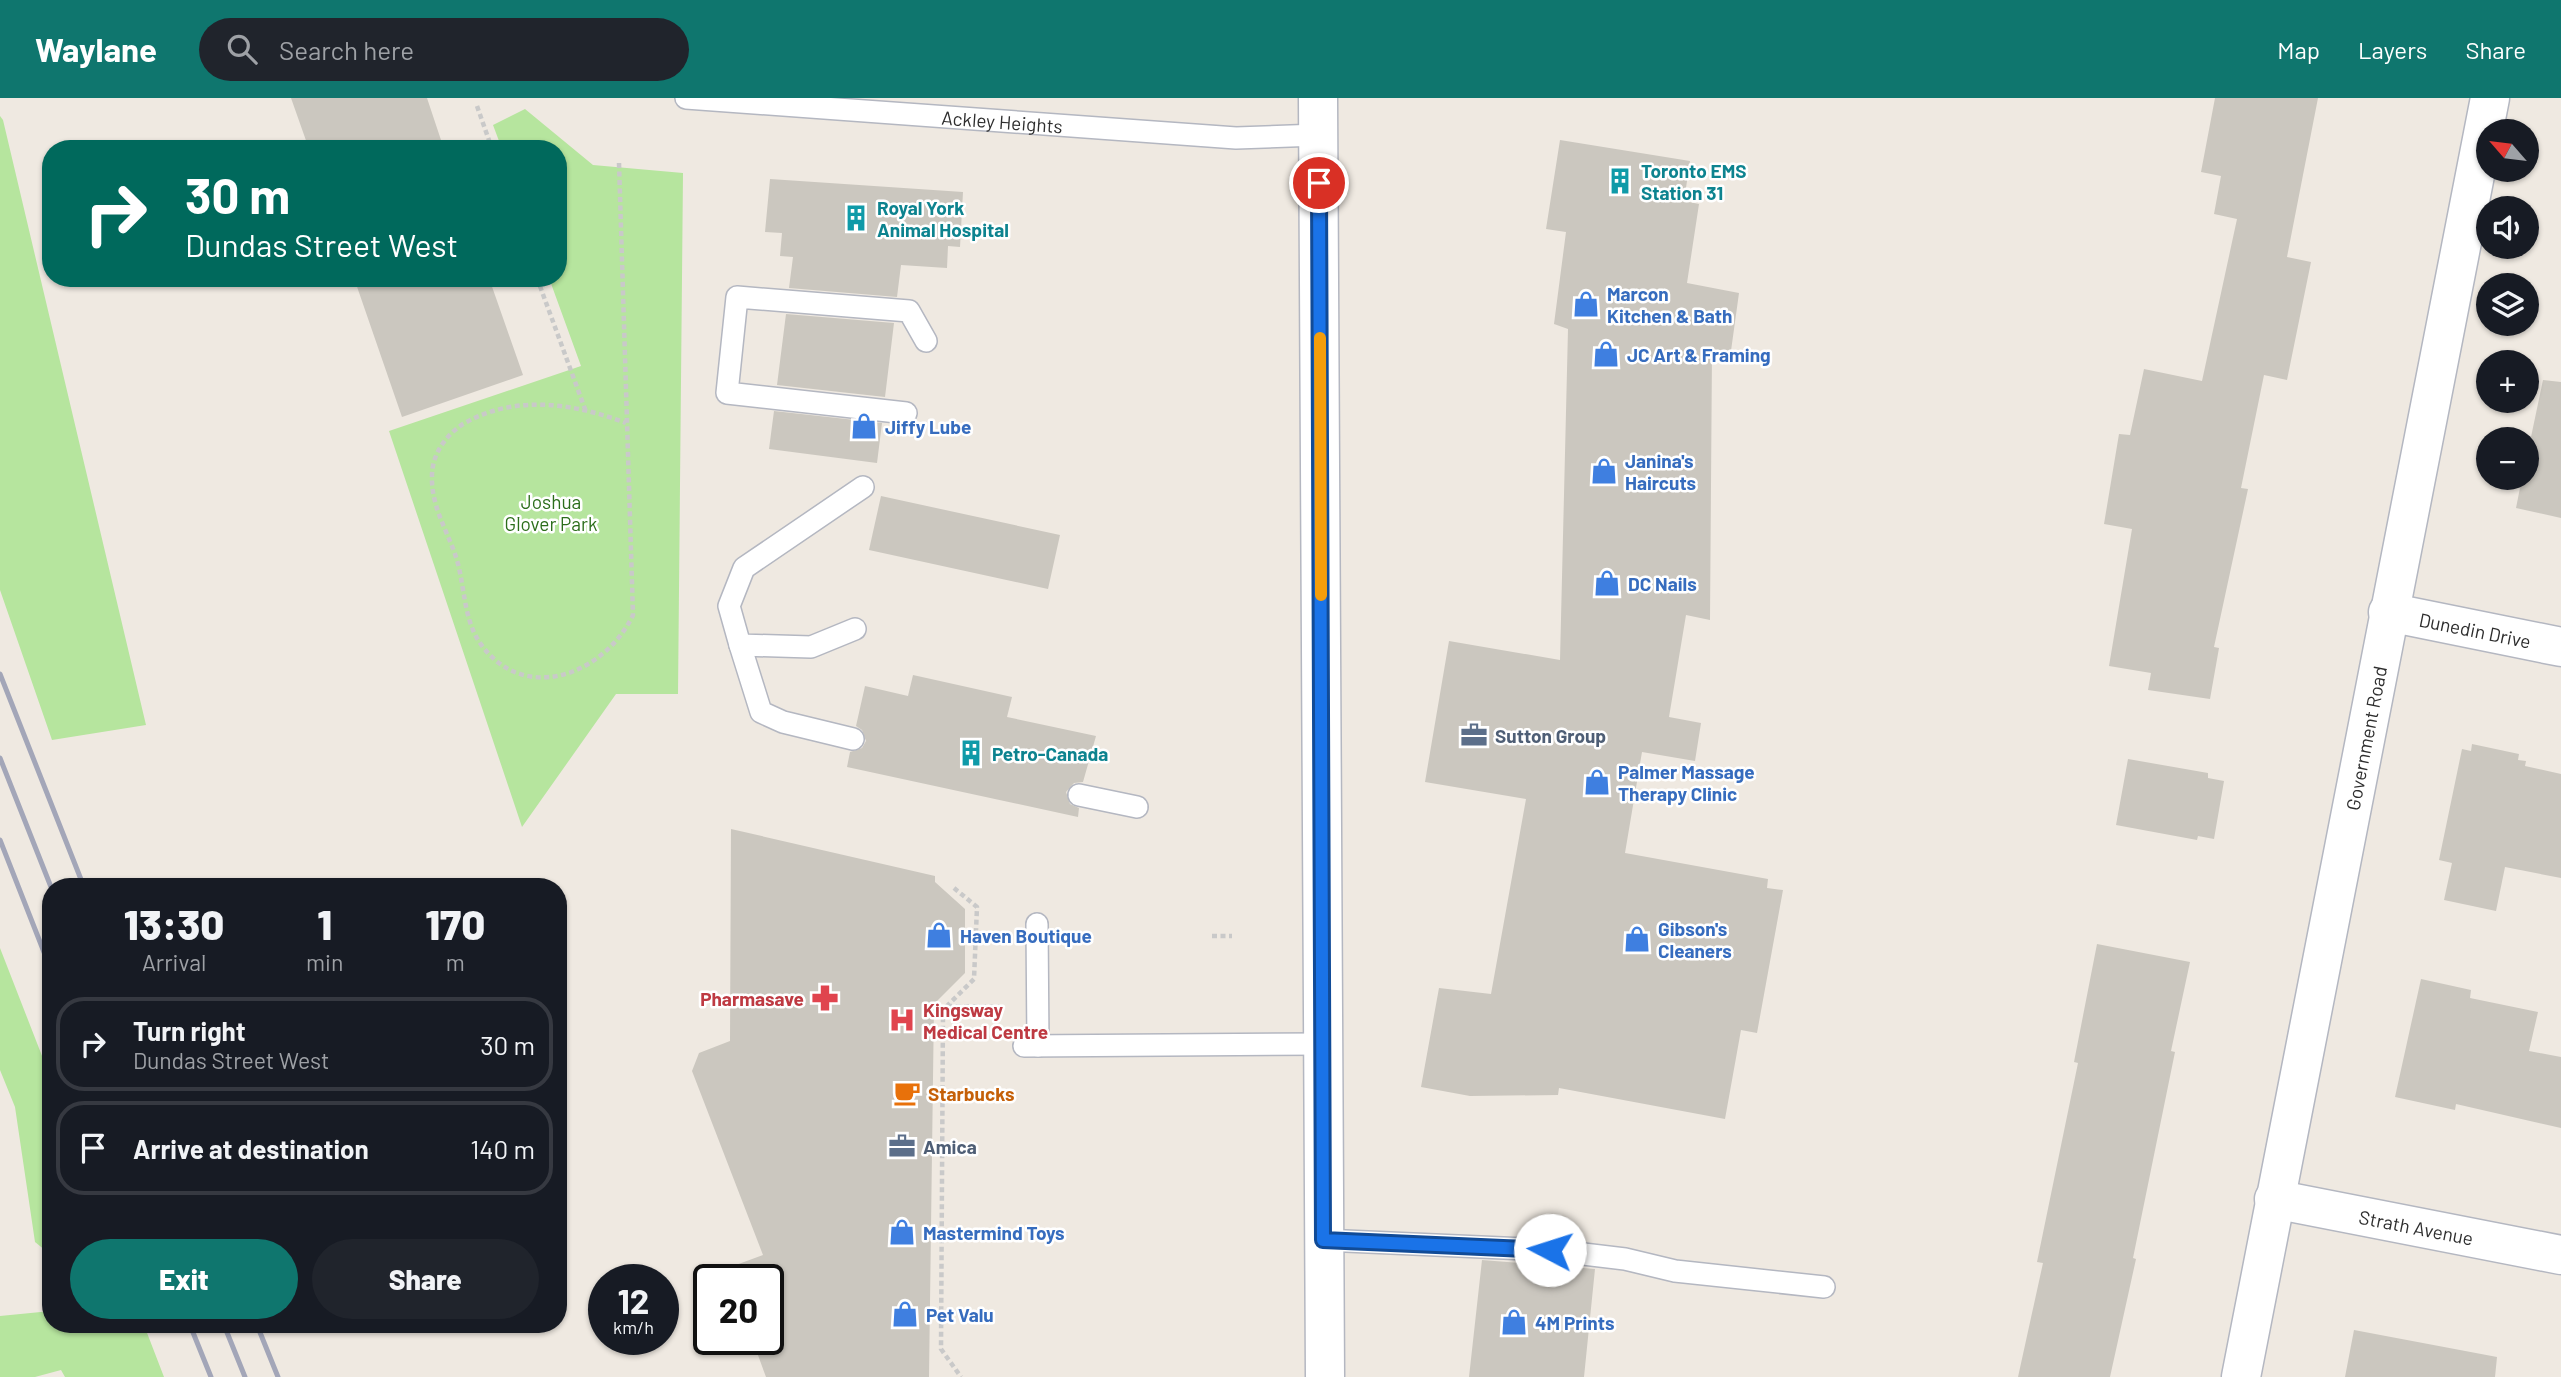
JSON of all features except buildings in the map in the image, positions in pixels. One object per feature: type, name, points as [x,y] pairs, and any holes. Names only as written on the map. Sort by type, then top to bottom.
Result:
[{"type":"street","name":"Government Road","points":[[2241,1377],[2490,98]]},
{"type":"street","points":[[1318,116],[1325,1377]]},
{"type":"street","name":"Dunedin Drive","points":[[2388,612],[2561,648]]},
{"type":"street","name":"Strath Avenue","points":[[2274,1199],[2561,1255]]},
{"type":"lane","name":"Ackley Heights","points":[[686,98],[811,103],[1228,138],[1318,116]]},
{"type":"lane","points":[[906,413],[727,393],[737,297],[909,311],[926,341]]},
{"type":"lane","points":[[853,739],[783,722],[761,712],[729,606],[744,568],[863,487]]},
{"type":"lane","points":[[740,645],[811,647],[855,629]]},
{"type":"lane","points":[[1079,795],[1137,807]]},
{"type":"lane","points":[[1037,924],[1031,1046],[1323,1044]]},
{"type":"lane","points":[[1323,1240],[1550,1250],[1625,1259],[1675,1271],[1824,1287]]},
{"type":"path","points":[[477,106],[489,140]]},
{"type":"path","points":[[619,163],[633,615],[624,634],[607,653],[584,666],[554,677],[532,677],[510,671],[493,658],[479,641],[470,622],[456,557],[439,517],[432,475],[438,451],[450,433],[488,411],[537,404],[585,410],[626,423]]},
{"type":"path","points":[[540,287],[585,410]]},
{"type":"path","points":[[954,888],[977,907],[974,979],[943,1010],[941,1349],[961,1377]]},
{"type":"path","points":[[1212,936],[1232,936]]},
{"type":"green space","name":"Joshua Glover Park","points":[[525,109],[563,140],[499,140],[493,125]]},
{"type":"green space","points":[[0,116],[146,725],[52,740],[0,590]]},
{"type":"green space","name":"Joshua Glover Park","points":[[567,144],[593,165],[683,173],[678,694],[616,694],[522,827],[389,431],[581,366],[552,287],[567,287]]},
{"type":"green space","points":[[0,948],[42,1056],[42,1248],[35,1242],[15,1107],[0,1070]]},
{"type":"green space","points":[[42,1312],[42,1333],[147,1333],[164,1377],[65,1377],[61,1370],[35,1377],[0,1377],[0,1316]]},
{"type":"railway","points":[[0,674],[80,878]]},
{"type":"railway","points":[[0,758],[47,878]]},
{"type":"railway","points":[[0,840],[42,947]]},
{"type":"railway","points":[[193,1333],[211,1377]]},
{"type":"railway","points":[[227,1333],[245,1377]]},
{"type":"railway","points":[[260,1333],[278,1377]]},
{"type":"slow traffic","points":[[1320,338],[1321,595]]},
{"type":"place","name":"Toronto EMS Station 31","points":[[1620,181]]},
{"type":"place","name":"Royal York Animal Hospital","points":[[856,218]]},
{"type":"place","name":"Marcon Kitchen & Bath","points":[[1586,304]]},
{"type":"place","name":"JC Art & Framing","points":[[1606,354]]},
{"type":"place","name":"Jiffy Lube","points":[[864,426]]},
{"type":"place","name":"Janina's Haircuts","points":[[1604,471]]},
{"type":"place","name":"DC Nails","points":[[1607,583]]},
{"type":"place","name":"Sutton Group","points":[[1474,735]]},
{"type":"place","name":"Petro-Canada","points":[[971,753]]},
{"type":"place","name":"Palmer Massage Therapy Clinic","points":[[1597,782]]},
{"type":"place","name":"Haven Boutique","points":[[939,935]]},
{"type":"place","name":"Gibson's Cleaners","points":[[1637,939]]},
{"type":"place","name":"Pharmasave","points":[[825,998]]},
{"type":"place","name":"Kingsway Medical Centre","points":[[902,1020]]},
{"type":"place","name":"Starbucks","points":[[907,1093]]},
{"type":"place","name":"Amica","points":[[902,1146]]},
{"type":"place","name":"Mastermind Toys","points":[[902,1232]]},
{"type":"place","name":"Pet Valu","points":[[905,1314]]},
{"type":"place","name":"4M Prints","points":[[1514,1322]]},
{"type":"route","points":[[1319,183],[1323,1240],[1406,1241],[1550,1250]]}]
